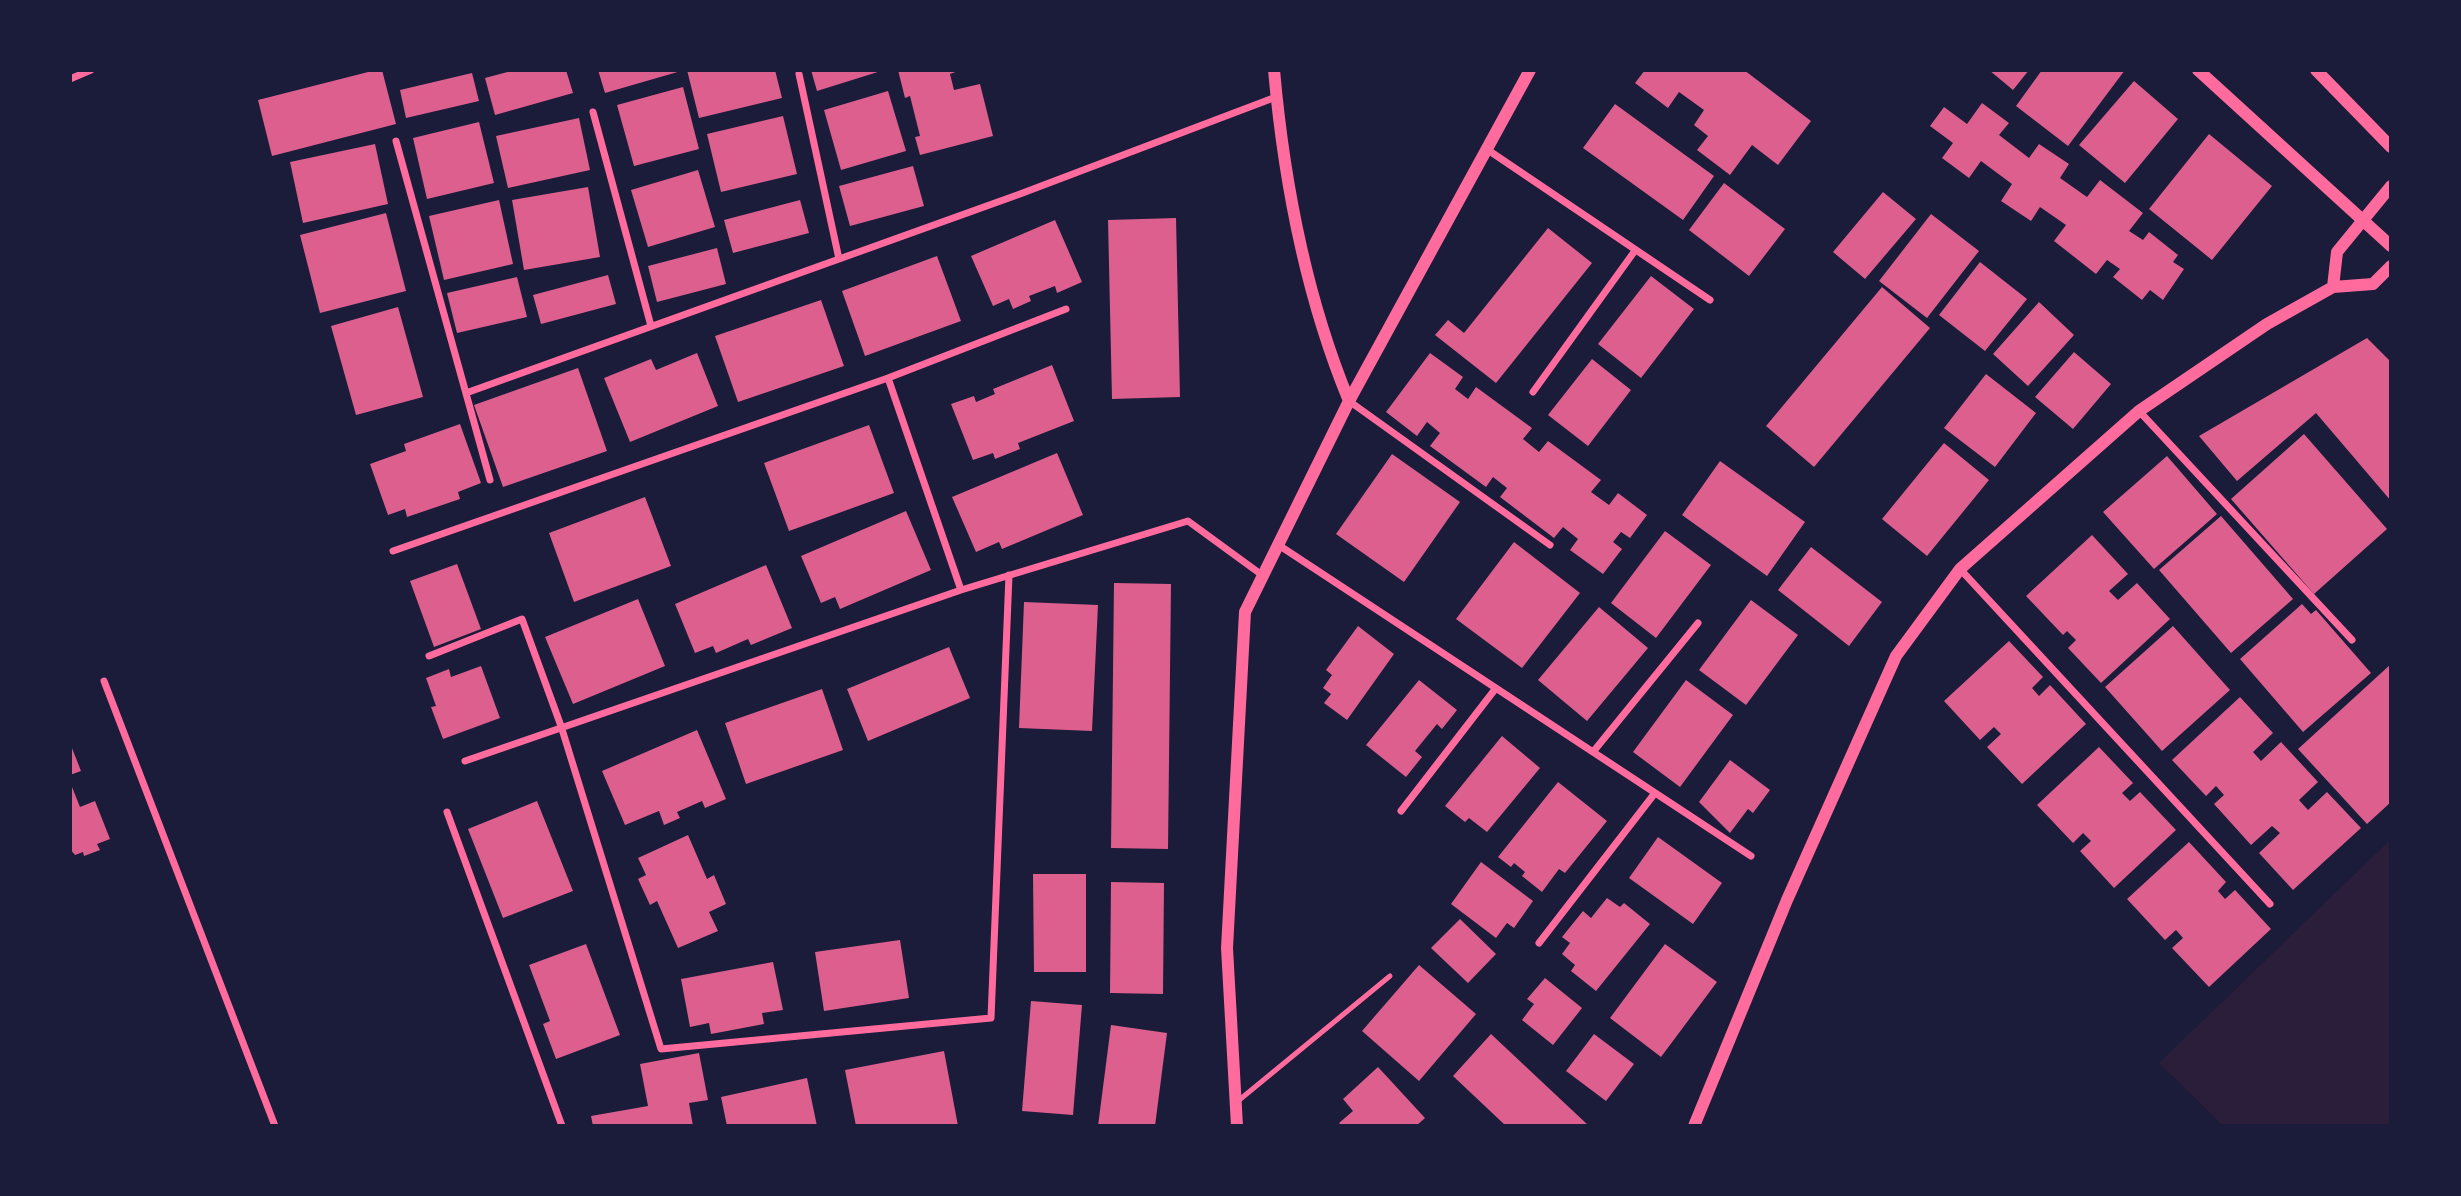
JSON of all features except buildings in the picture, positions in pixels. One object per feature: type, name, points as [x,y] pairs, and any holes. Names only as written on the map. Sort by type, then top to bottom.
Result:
[{"type":"street","points":[[70,79],[91,70]]},
{"type":"street","points":[[1274,70],[1286,169],[1310,284],[1328,350],[1349,401],[1550,545]]},
{"type":"street","points":[[1237,1126],[1227,948],[1245,612],[1349,401],[1530,70]]},
{"type":"street","points":[[2198,70],[2391,246]]},
{"type":"street","points":[[2316,70],[2391,147]]},
{"type":"street","points":[[799,74],[839,259]]},
{"type":"street","points":[[466,393],[839,259],[1276,97]]},
{"type":"street","points":[[593,112],[651,326]]},
{"type":"street","points":[[396,141],[490,480]]},
{"type":"street","points":[[1485,148],[1634,252],[1710,300]]},
{"type":"street","points":[[2333,287],[2337,252],[2391,186]]},
{"type":"street","points":[[1533,392],[1634,252]]},
{"type":"street","points":[[1694,1126],[1787,900],[1896,656],[1960,569],[2139,411],[2267,324],[2333,287],[2373,284],[2391,266]]},
{"type":"street","points":[[393,551],[888,378],[1066,309]]},
{"type":"street","points":[[888,378],[961,590]]},
{"type":"street","points":[[2139,411],[2352,640]]},
{"type":"street","points":[[465,761],[961,590],[1188,521],[1262,575]]},
{"type":"street","points":[[1277,543],[1751,856]]},
{"type":"street","points":[[1960,569],[2270,904]]},
{"type":"street","points":[[429,656],[522,619],[561,726],[661,1049],[991,1018],[1009,575]]},
{"type":"street","points":[[1593,752],[1699,622]]},
{"type":"street","points":[[104,681],[275,1126]]},
{"type":"street","points":[[1401,811],[1496,688]]},
{"type":"street","points":[[1539,943],[1655,793]]},
{"type":"street","points":[[447,812],[562,1126]]},
{"type":"lane","points":[[1235,1103],[1390,975]]},
{"type":"shaded area","points":[[2391,839],[2391,1126],[2223,1126],[2159,1063]]}]
